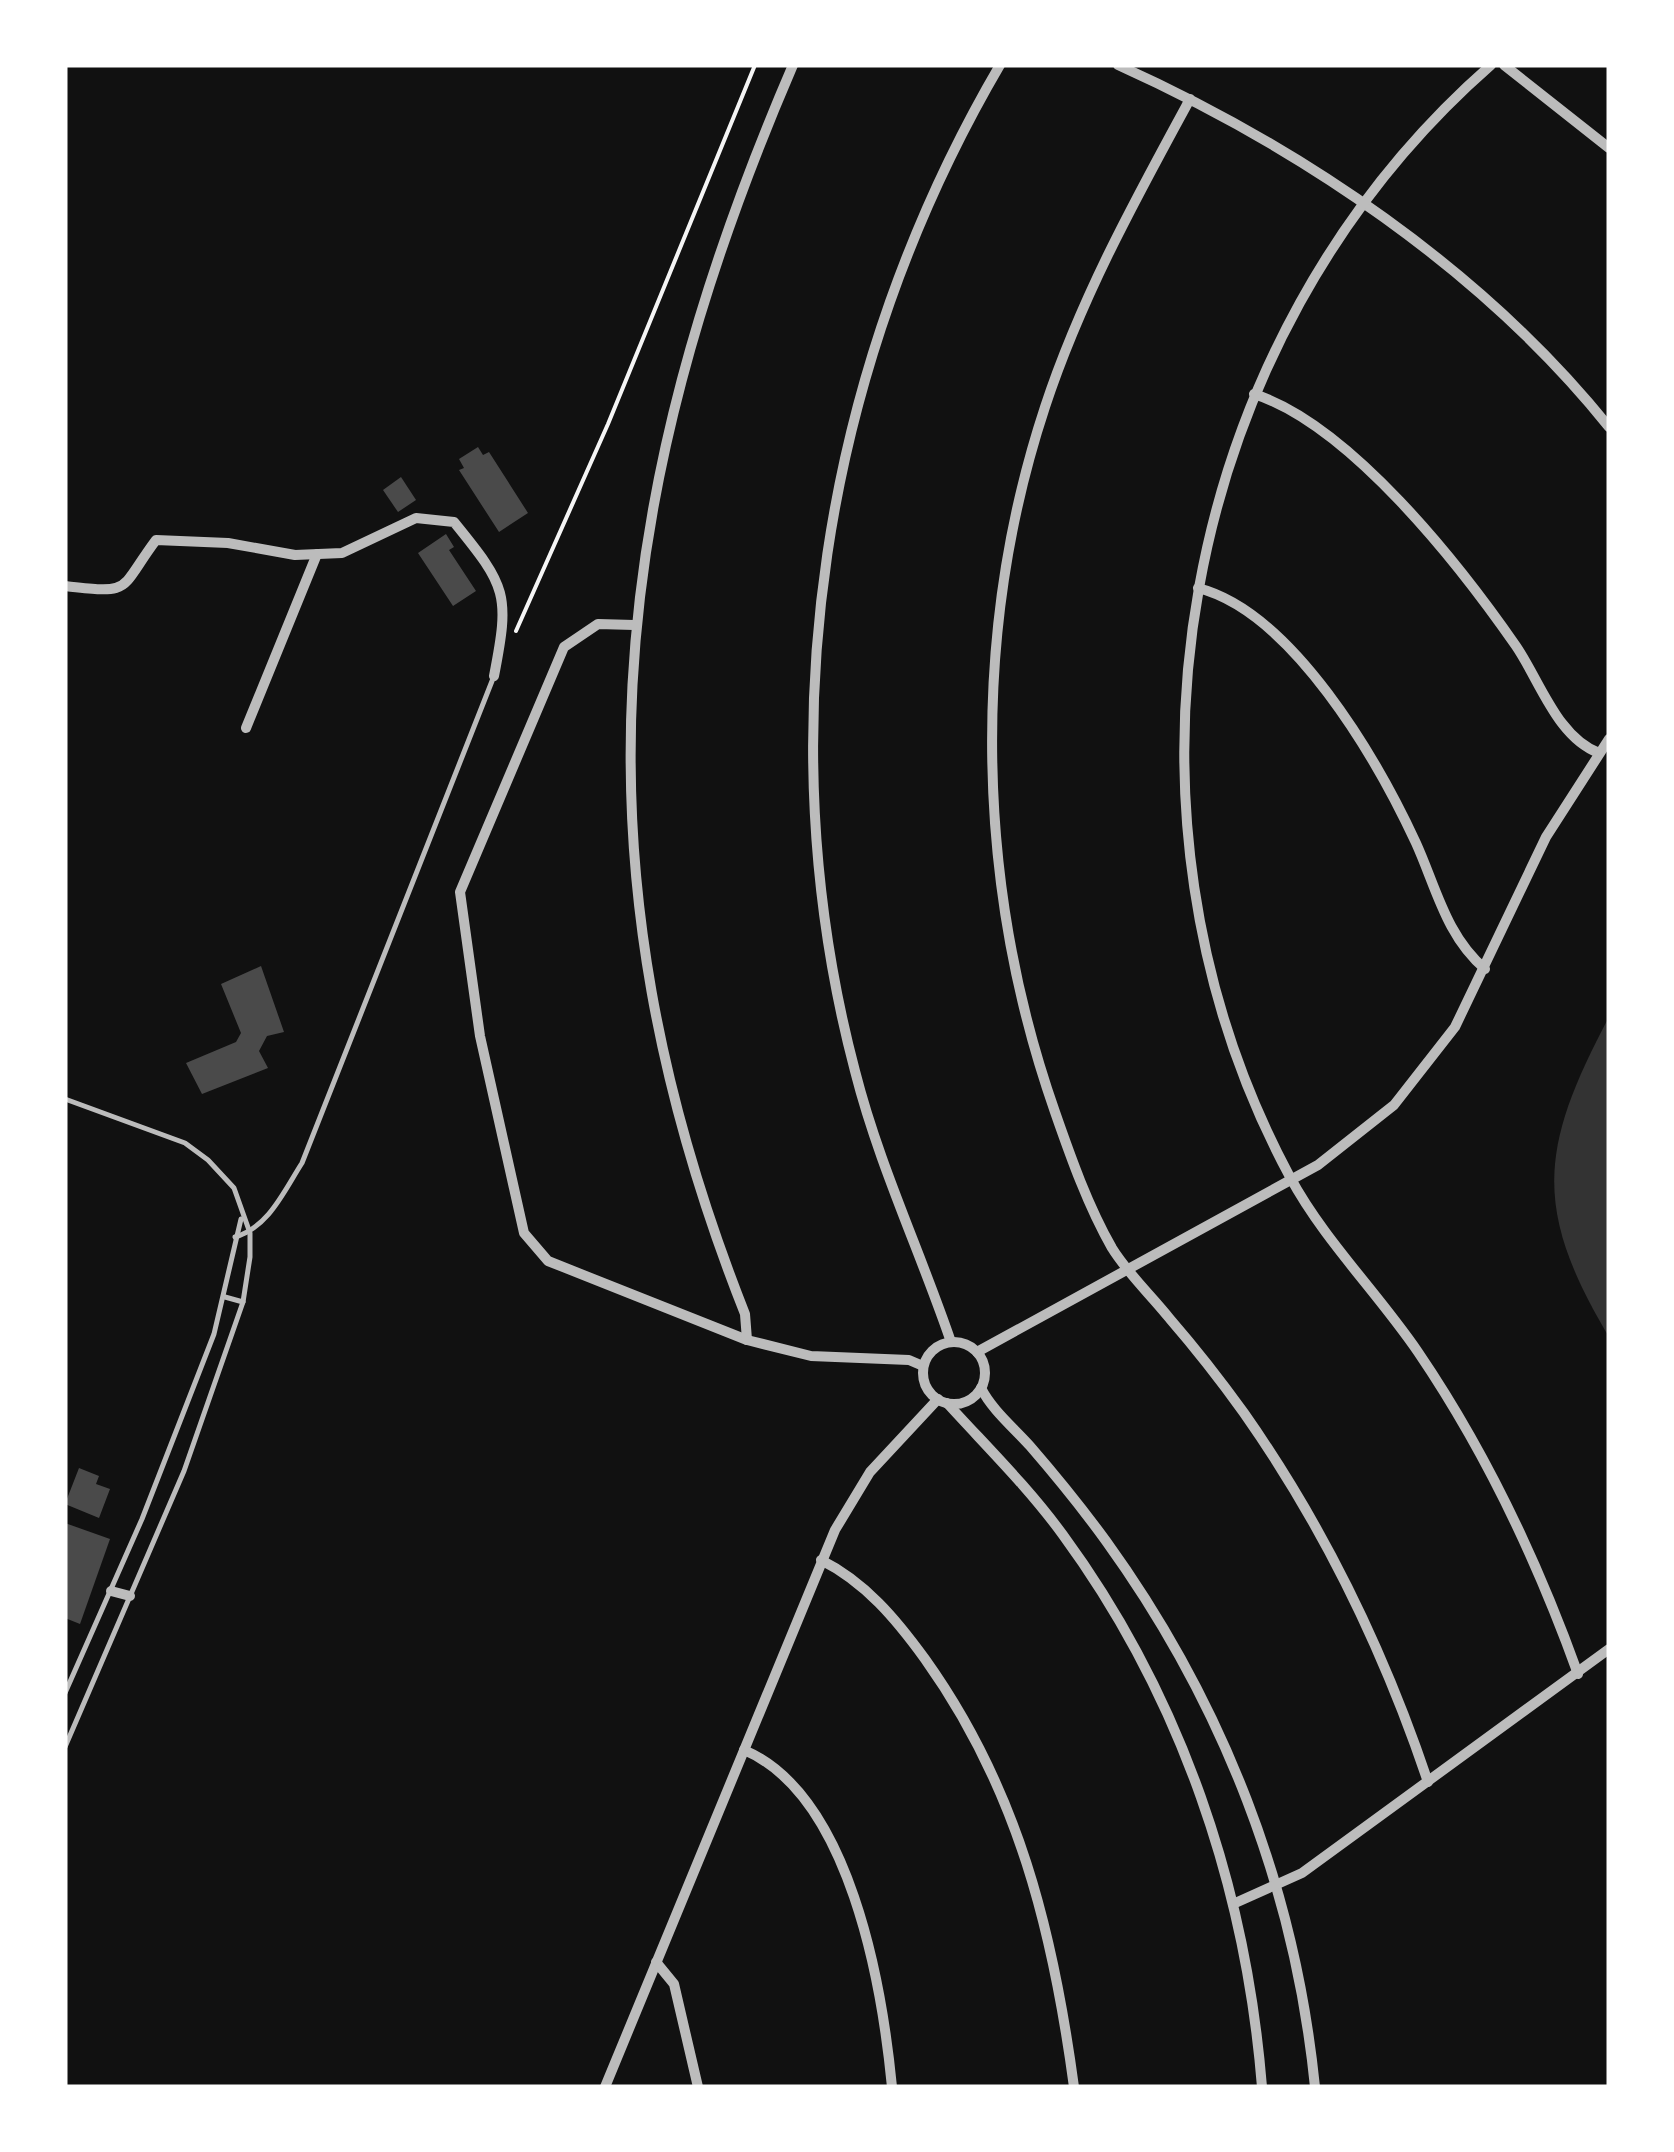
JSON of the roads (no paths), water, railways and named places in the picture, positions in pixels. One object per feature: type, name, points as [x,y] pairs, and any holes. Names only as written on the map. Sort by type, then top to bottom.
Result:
[{"type":"street","points":[[747,1340],[745,1314],[685,1143],[647,969],[630,798],[634,625],[652,505],[686,358],[723,236],[793,65]]},
{"type":"street","points":[[951,1342],[880,1158],[840,1008],[818,854],[814,698],[824,574],[860,391],[923,214],[1000,65]]},
{"type":"street","points":[[1118,65],[1190,99],[1363,205],[1508,322],[1609,427]]},
{"type":"street","points":[[1491,65],[1412,142],[1363,205],[1310,284],[1254,394],[1224,472],[1198,588],[1182,745],[1194,895],[1230,1042],[1292,1180],[1319,1224],[1417,1350],[1478,1448],[1534,1559],[1578,1674]]},
{"type":"street","points":[[1504,65],[1609,148]]},
{"type":"street","points":[[1190,99],[1107,253],[1044,411],[1015,521],[993,691],[998,862],[1016,976],[1064,1140],[1110,1245],[1244,1412],[1310,1515],[1365,1621],[1428,1782]]},
{"type":"street","points":[[1254,394],[1310,422],[1406,510],[1493,613],[1572,736],[1599,753]]},
{"type":"street","points":[[65,586],[114,592],[131,582],[156,540],[228,542],[295,555],[342,553],[416,518],[454,522],[490,566],[506,609],[494,676]]},
{"type":"street","points":[[246,728],[316,554]]},
{"type":"street","points":[[1198,588],[1254,613],[1327,696],[1394,799],[1451,930],[1484,969]]},
{"type":"street","points":[[634,625],[598,624],[564,647],[460,892],[474,1000],[524,1233],[533,1249],[548,1261],[747,1340],[811,1356],[909,1360],[924,1366]]},
{"type":"street","points":[[977,1352],[1292,1180],[1370,1127],[1416,1080],[1455,1027],[1531,866],[1609,739]]},
{"type":"street","points":[[604,2087],[821,1560],[870,1472],[943,1401],[966,1401],[980,1388],[985,1370],[977,1352],[951,1342],[933,1349],[924,1366],[925,1385],[943,1401],[1061,1532],[1132,1642],[1186,1752],[1233,1904],[1262,2087]]},
{"type":"street","points":[[980,1388],[1078,1505],[1172,1642],[1221,1737],[1278,1886],[1303,1992],[1315,2087]]},
{"type":"street","points":[[821,1560],[858,1580],[899,1626],[946,1688],[992,1769],[1039,1894],[1074,2087]]},
{"type":"street","points":[[110,1591],[130,1596]]},
{"type":"street","points":[[1233,1904],[1278,1886],[1609,1649]]},
{"type":"street","points":[[744,1750],[781,1769],[840,1865],[868,1944],[892,2087]]},
{"type":"street","points":[[656,1962],[674,1984],[698,2087]]},
{"type":"lane","points":[[235,1237],[250,1233],[266,1218],[302,1162],[494,676]]},
{"type":"lane","points":[[65,1099],[185,1144],[234,1188],[250,1233],[244,1302],[184,1471],[65,1747]]},
{"type":"lane","points":[[65,1693],[150,1500],[225,1297],[242,1217]]},
{"type":"lane","points":[[225,1297],[244,1302]]}]
